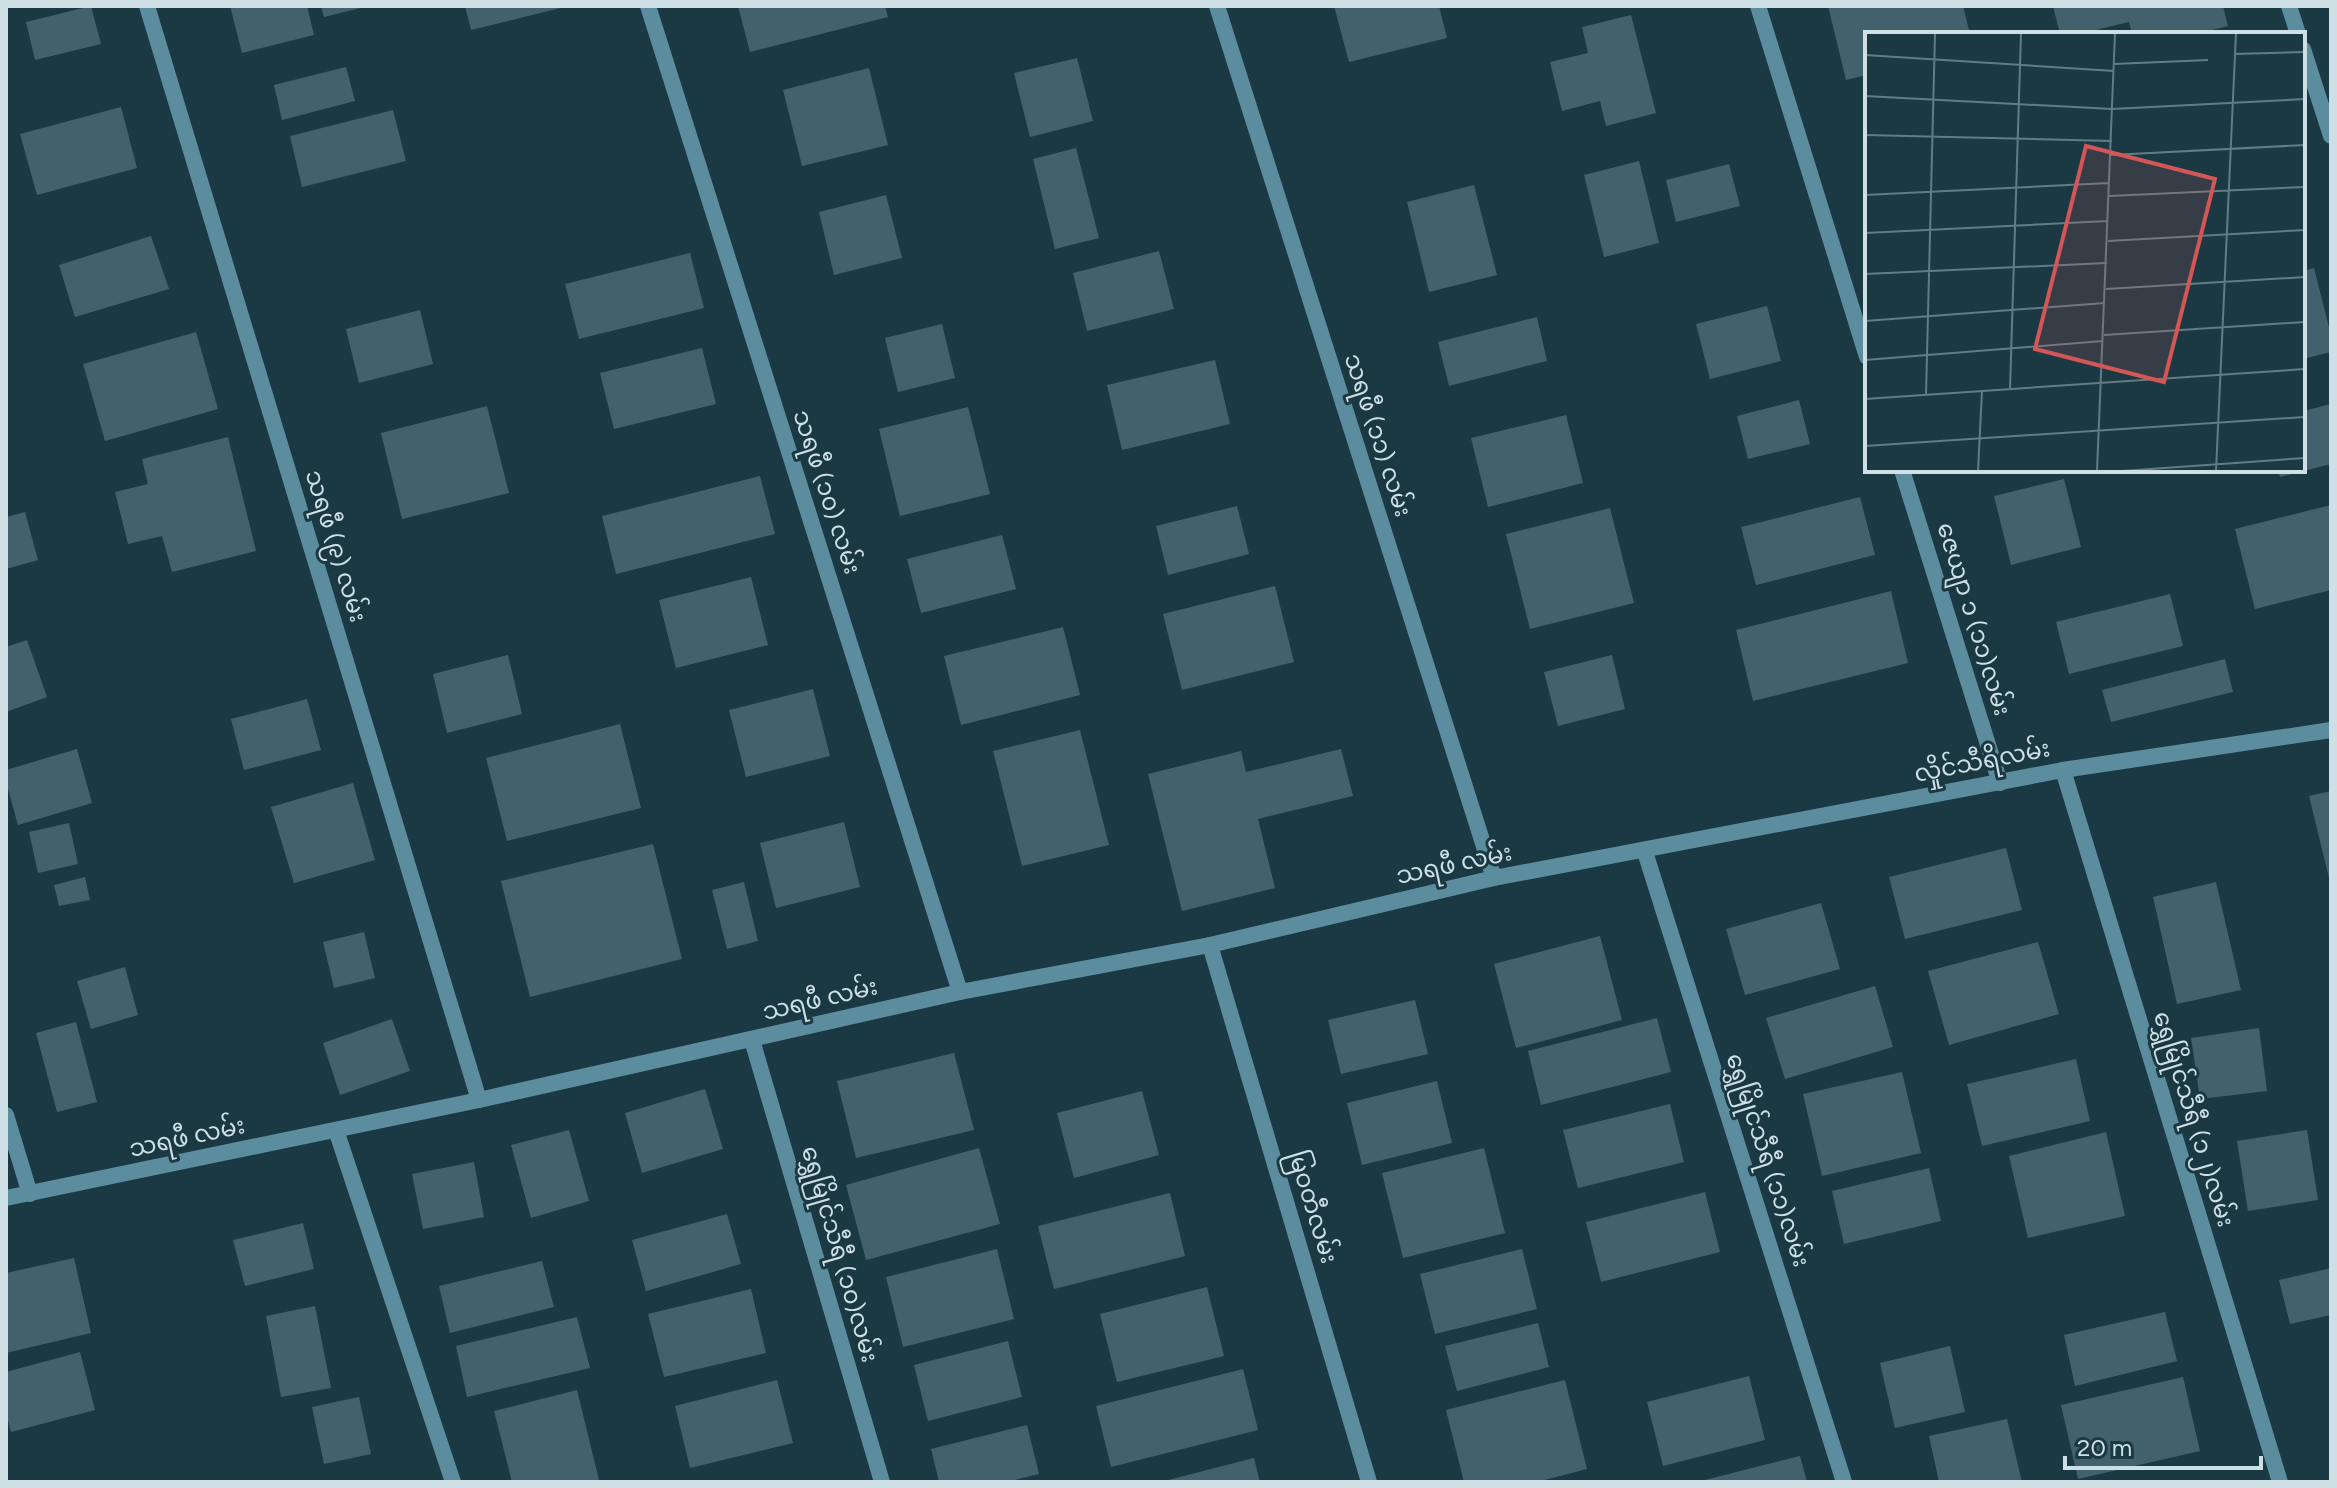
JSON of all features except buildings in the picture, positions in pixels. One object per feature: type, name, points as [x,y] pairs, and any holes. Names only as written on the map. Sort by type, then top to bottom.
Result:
[{"type":"street","name":"သရဖီ (၉) လမ်း","points":[[147,6],[479,1100]]},
{"type":"street","name":"သရဖီ (၁၀) လမ်း","points":[[648,6],[960,992]]},
{"type":"street","name":"သရဖီ (၁၁) လမ်း","points":[[1217,6],[1494,878]]},
{"type":"street","points":[[1758,6],[1865,351]]},
{"type":"street","points":[[2289,6],[2297,32]]},
{"type":"street","points":[[2305,55],[2331,136]]},
{"type":"street","name":"ဇေယျာ ၁ (၁၁)လမ်း","points":[[1903,472],[2000,783]]},
{"type":"street","name":"လှိုင်သီရိလမ်း","points":[[1645,852],[2063,770],[2331,730]]},
{"type":"street","name":"ရွှေမြိုင်သီရီ (၁၂)လမ်း","points":[[2063,770],[2280,1482]]},
{"type":"street","name":"သရဖီ လမ်း","points":[[6,1198],[479,1100],[960,992],[1210,945],[1494,878],[1645,852]]},
{"type":"street","name":"ရွှေမြိုင်သီရီ (၁၁)လမ်း","points":[[1645,852],[1844,1482]]},
{"type":"street","name":"မြဝတီလမ်း","points":[[1210,945],[1369,1482]]},
{"type":"street","name":"ရွှေမြိုင်သီရီ (၁၀)လမ်း","points":[[752,1040],[882,1482]]},
{"type":"street","points":[[6,1115],[30,1194]]},
{"type":"street","points":[[336,1130],[453,1482]]}]
